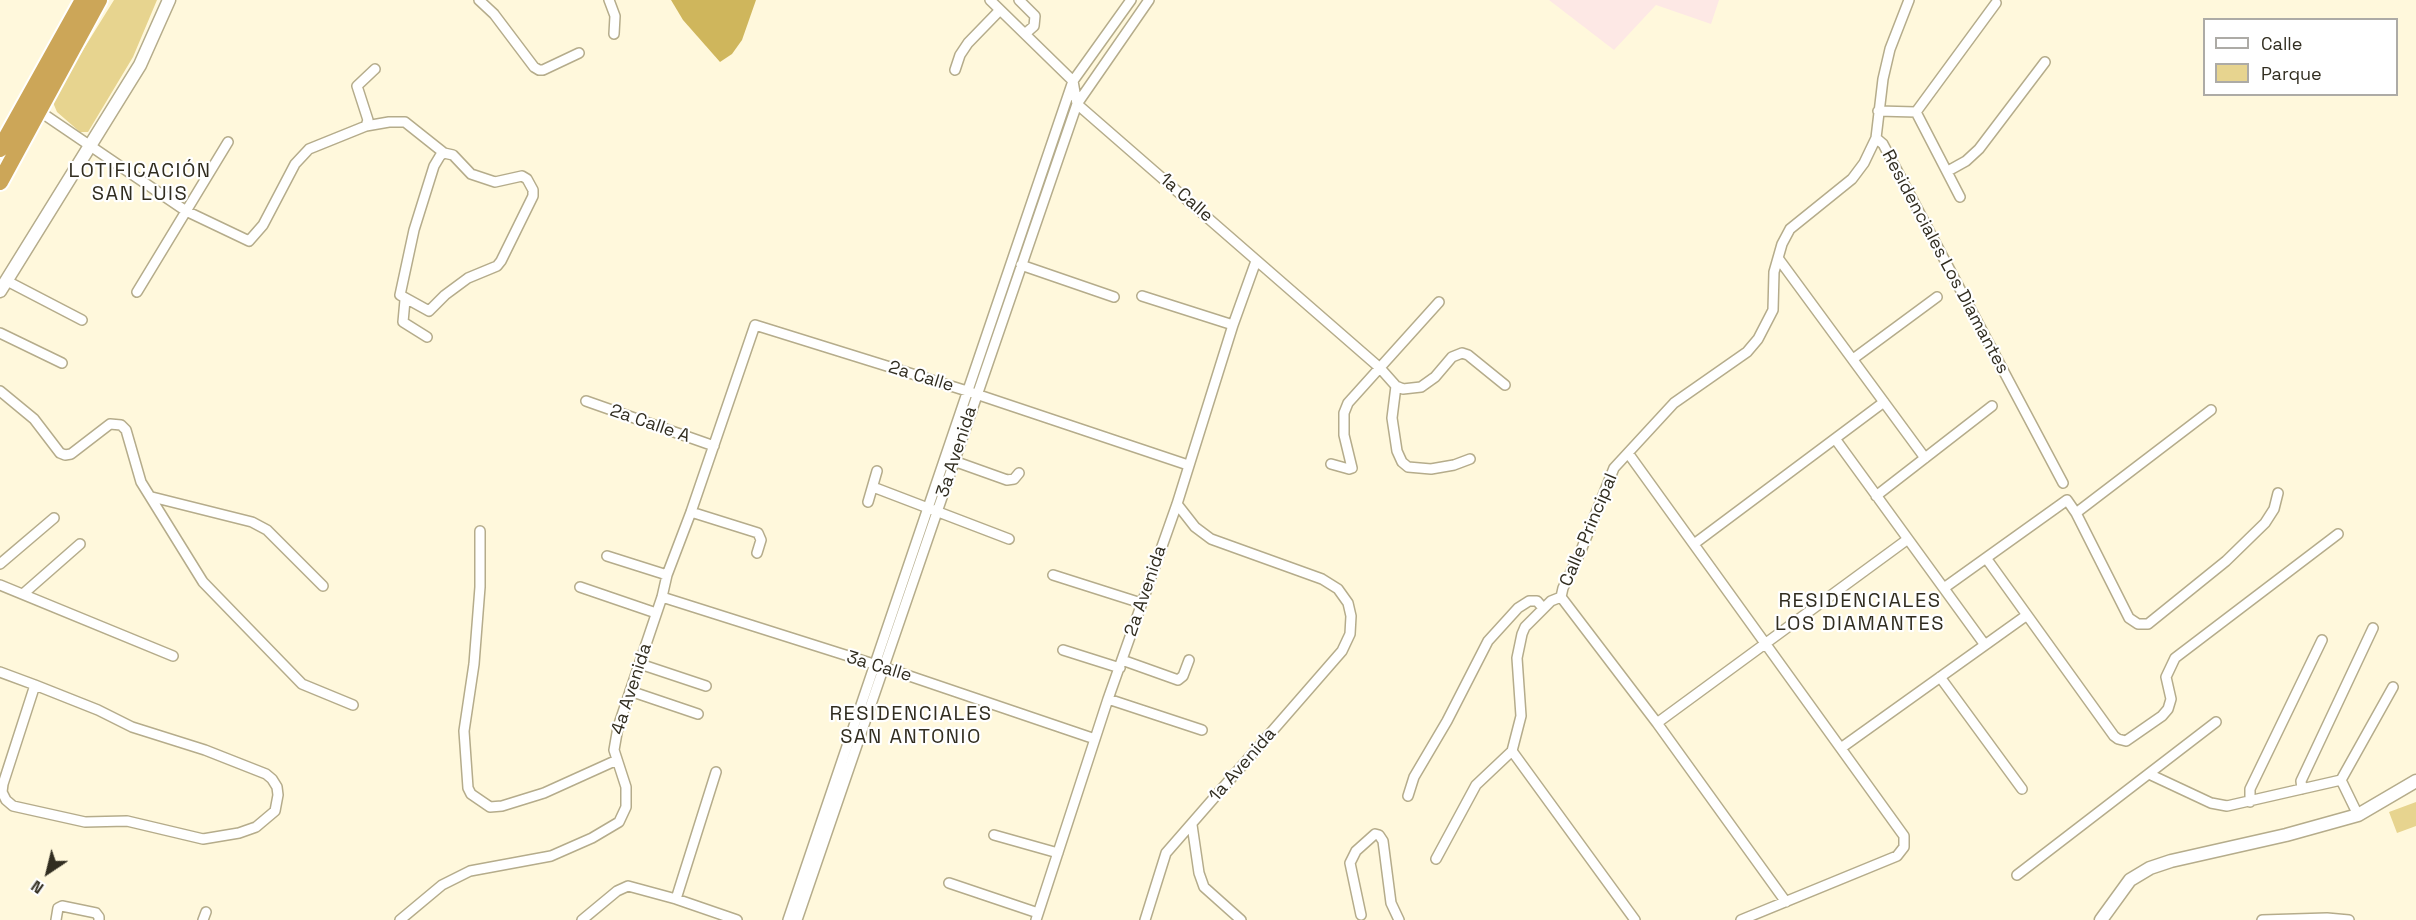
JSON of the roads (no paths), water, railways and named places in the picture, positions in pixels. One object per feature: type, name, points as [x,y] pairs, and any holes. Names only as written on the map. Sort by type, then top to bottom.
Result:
[{"type":"highway","points":[[0,182],[87,24],[95,2]]},
{"type":"highway","points":[[0,149],[95,2]]},
{"type":"street","points":[[82,320],[3,286],[140,65],[169,0]]},
{"type":"street","points":[[479,0],[494,14],[538,70],[543,70],[579,53]]},
{"type":"street","points":[[609,0],[615,16],[614,34]]},
{"type":"street","points":[[990,0],[1026,33],[1072,81],[1077,104]]},
{"type":"street","points":[[1019,0],[1035,16],[1034,26],[1026,33]]},
{"type":"street","name":"3a Avenida","points":[[788,920],[879,666],[914,582],[938,513],[954,462],[971,392],[1072,81],[1131,0]]},
{"type":"street","name":"3a Avenida","points":[[797,920],[879,666],[903,578],[926,507],[944,455],[1021,265],[1077,104],[1149,0]]},
{"type":"street","name":"Residenciales Los Diamantes","points":[[1909,0],[1890,49],[1878,111],[1876,138],[1883,144],[2062,483]]},
{"type":"street","points":[[1916,112],[1996,3]]},
{"type":"street","points":[[955,70],[960,55],[969,43],[1000,10]]},
{"type":"street","points":[[1948,171],[1966,161],[1978,149],[2045,62]]},
{"type":"street","points":[[366,126],[368,120],[357,86],[375,69]]},
{"type":"street","name":"1a Calle","points":[[1077,104],[1380,368],[1396,386]]},
{"type":"street","points":[[39,111],[186,211],[249,241],[262,225],[296,164],[309,148],[366,126],[405,122],[444,153],[453,155],[471,174],[495,182],[522,176],[527,179],[533,190],[533,196],[506,255],[497,266],[468,278],[445,295],[429,311],[405,300],[400,295],[414,230],[434,166],[444,153]]},
{"type":"street","points":[[1878,111],[1916,112]]},
{"type":"street","points":[[1916,112],[1960,197]]},
{"type":"street","points":[[1056,129],[1067,133]]},
{"type":"street","name":"Calle Principal","points":[[1561,597],[1614,468],[1674,403],[1747,352],[1758,339],[1773,310],[1774,272],[1790,229],[1852,179],[1864,163],[1876,138]]},
{"type":"street","points":[[136,292],[228,142]]},
{"type":"street","points":[[1778,258],[1925,458]]},
{"type":"street","name":"2a Avenida","points":[[1037,917],[1108,699],[1177,504],[1233,325],[1256,261]]},
{"type":"street","points":[[1021,265],[1114,297]]},
{"type":"street","points":[[1142,296],[1233,325]]},
{"type":"street","points":[[1853,359],[1937,297]]},
{"type":"street","points":[[405,300],[403,322],[427,337]]},
{"type":"street","points":[[1331,464],[1352,468],[1344,435],[1344,413],[1348,403],[1439,302]]},
{"type":"street","name":"2a Calle","points":[[755,326],[971,392],[1188,465]]},
{"type":"street","name":"4a Avenida","points":[[400,920],[442,885],[470,871],[551,856],[592,838],[619,822],[626,807],[626,787],[614,750],[615,738],[662,597],[667,575],[755,326]]},
{"type":"street","points":[[0,333],[62,363]]},
{"type":"street","points":[[1470,459],[1454,465],[1431,469],[1408,467],[1402,462],[1397,451],[1392,418],[1396,386],[1403,389],[1421,387],[1435,377],[1452,357],[1462,353],[1468,355],[1505,385]]},
{"type":"street","points":[[0,391],[34,419],[60,453],[65,455],[71,454],[110,424],[121,425],[126,430],[141,482],[202,582],[302,684],[353,705]]},
{"type":"street","name":"2a Calle A","points":[[586,401],[714,446]]},
{"type":"street","points":[[1694,544],[1884,402]]},
{"type":"street","points":[[1876,496],[1992,406]]},
{"type":"street","points":[[2076,513],[2211,410]]},
{"type":"street","points":[[1836,440],[1985,645]]},
{"type":"street","points":[[1628,453],[1905,836],[1904,847],[1897,856],[1741,920]]},
{"type":"street","points":[[944,455],[954,462],[1007,480],[1014,479],[1019,473]]},
{"type":"street","points":[[868,502],[878,471]]},
{"type":"street","points":[[873,487],[1009,539]]},
{"type":"street","points":[[1944,588],[2069,501],[2129,618],[2138,624],[2151,622],[2243,546],[2272,516],[2278,493]]},
{"type":"street","points":[[152,497],[252,522],[267,530],[323,586]]},
{"type":"street","name":"1a Avenida","points":[[1145,920],[1166,853],[1342,651],[1350,634],[1351,616],[1348,603],[1338,589],[1322,579],[1211,539],[1195,527],[1177,504]]},
{"type":"street","points":[[691,512],[758,533],[761,540],[757,554]]},
{"type":"street","points":[[0,564],[54,518]]},
{"type":"street","points":[[480,531],[480,587],[474,664],[464,731],[468,788],[471,794],[490,807],[502,806],[544,793],[617,760]]},
{"type":"street","points":[[1986,558],[2114,736],[2120,741],[2128,741],[2166,713],[2170,704],[2166,678],[2170,664],[2180,654],[2338,534]]},
{"type":"street","points":[[1657,723],[1908,539]]},
{"type":"street","points":[[23,594],[80,544]]},
{"type":"street","points":[[607,556],[667,575]]},
{"type":"street","points":[[1053,575],[1141,603]]},
{"type":"street","points":[[903,578],[914,582]]},
{"type":"street","points":[[0,585],[173,656]]},
{"type":"street","points":[[580,587],[656,614]]},
{"type":"street","name":"3a Calle","points":[[662,597],[879,666],[1095,739]]},
{"type":"street","points":[[1436,859],[1476,785],[1512,752],[1521,716],[1518,647],[1525,627],[1551,601],[1561,597],[1657,723],[1786,902]]},
{"type":"street","points":[[1408,796],[1414,777],[1447,721],[1488,641],[1518,608],[1534,600],[1543,608]]},
{"type":"street","points":[[1841,748],[2027,615]]},
{"type":"street","points":[[2302,789],[2301,781],[2373,628]]},
{"type":"street","points":[[2250,802],[2250,789],[2322,640]]},
{"type":"street","points":[[1064,650],[1178,680],[1183,676],[1189,660]]},
{"type":"street","points":[[640,664],[706,686]]},
{"type":"street","points":[[0,672],[35,685],[98,710],[132,727],[205,750],[266,774],[277,787],[275,811],[256,827],[240,833],[203,839],[127,821],[85,822],[13,806],[2,792],[3,783],[35,685]]},
{"type":"street","points":[[1940,677],[2022,789]]},
{"type":"street","points":[[2149,774],[2220,806],[2250,802],[2341,780],[2393,687]]},
{"type":"street","points":[[630,691],[698,714]]},
{"type":"street","points":[[1108,699],[1202,730]]},
{"type":"street","points":[[2018,875],[2216,722]]},
{"type":"street","points":[[1512,752],[1635,920]]},
{"type":"street","points":[[676,899],[716,772]]},
{"type":"street","points":[[2341,780],[2358,815]]},
{"type":"street","points":[[2101,920],[2130,880],[2150,868],[2358,815],[2416,781]]},
{"type":"street","points":[[1192,825],[1199,873],[1204,887],[1241,920]]},
{"type":"street","points":[[1361,915],[1350,864],[1356,851],[1375,834],[1379,835],[1383,841],[1391,903],[1399,920]]},
{"type":"street","points":[[994,835],[1058,854]]},
{"type":"street","points":[[949,883],[1037,917]]},
{"type":"street","points":[[582,920],[624,887],[636,887],[737,920]]},
{"type":"street","points":[[56,920],[58,908],[62,906],[96,914],[99,920]]},
{"type":"street","points":[[2262,920],[2349,920]]},
{"type":"district","name":"LOTIFICACIÓN SAN LUIS","points":[[140,184]]},
{"type":"district","name":"RESIDENCIALES LOS DIAMANTES","points":[[1860,614]]},
{"type":"district","name":"RESIDENCIALES SAN ANTONIO","points":[[911,726]]}]
